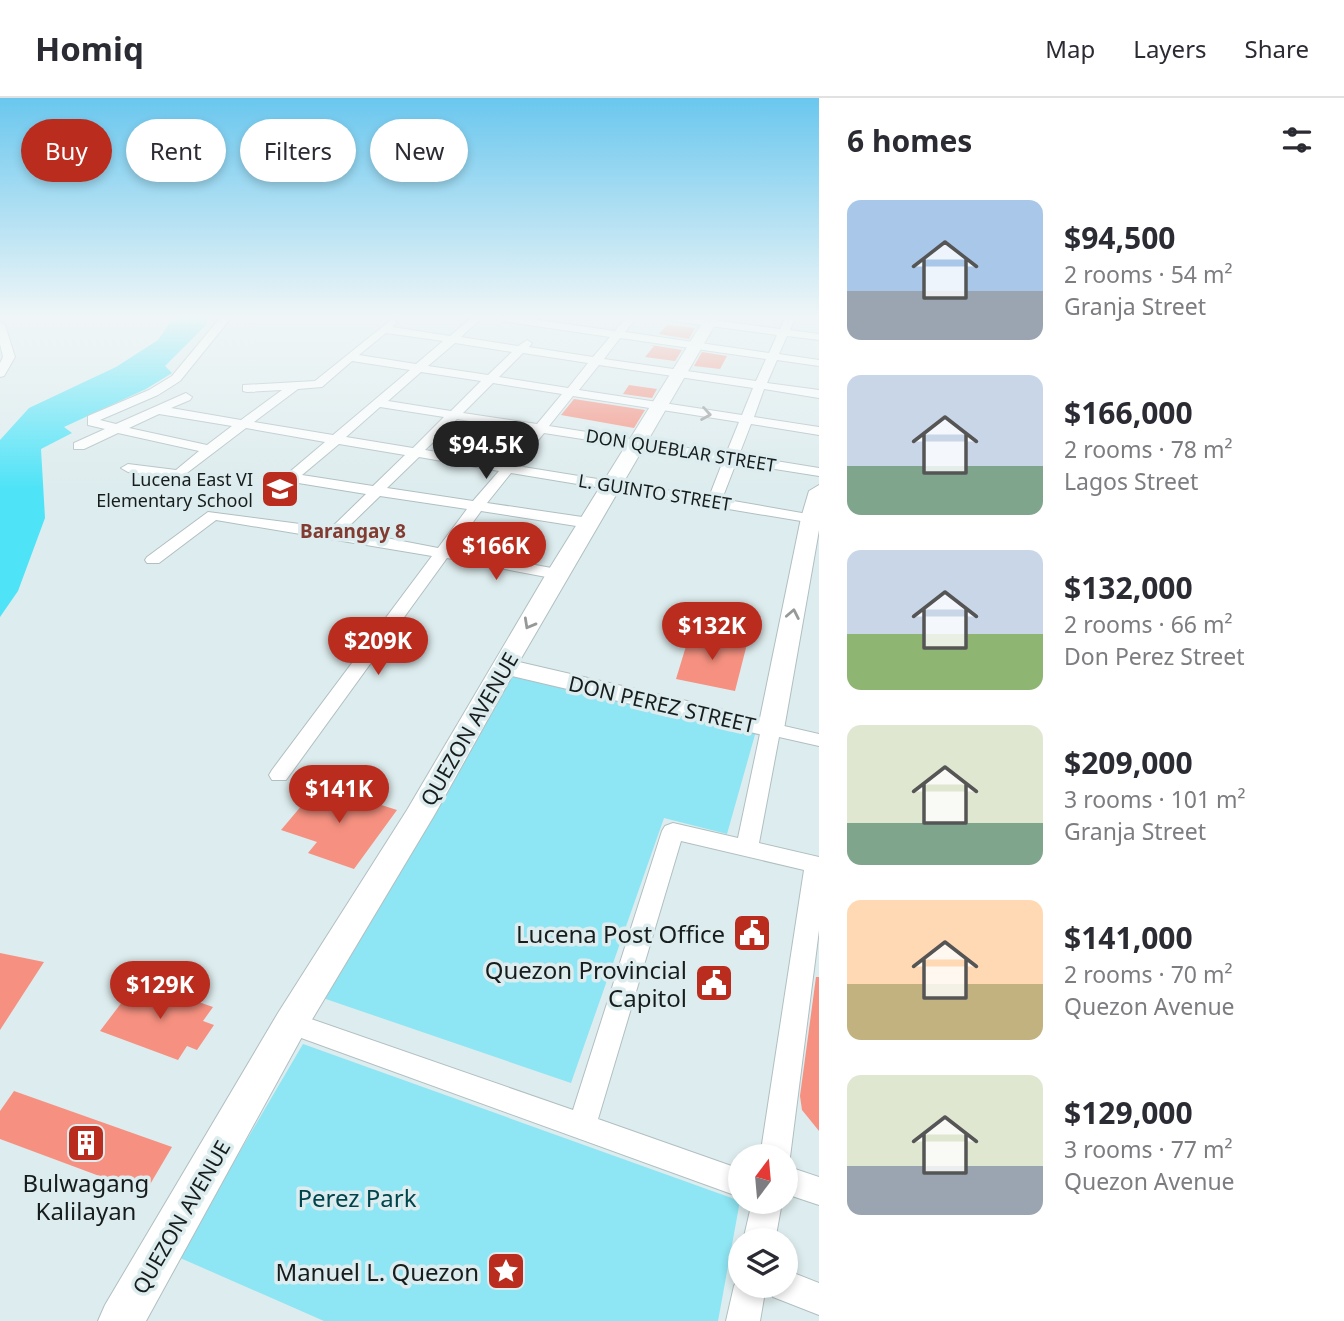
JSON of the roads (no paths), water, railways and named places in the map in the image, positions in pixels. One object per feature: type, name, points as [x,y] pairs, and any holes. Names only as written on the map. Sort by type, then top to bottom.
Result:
[{"type":"main road","name":"QUEZON AVENUE","points":[[121,1321],[291,1023],[506,667],[557,574],[678,375]]},
{"type":"main road","points":[[771,729],[819,491]]},
{"type":"main road","name":"DON PEREZ STREET","points":[[506,667],[771,729]]},
{"type":"street","points":[[178,375],[92,419],[92,422],[117,429],[145,448],[209,449]]},
{"type":"street","points":[[247,387],[318,384],[328,375]]},
{"type":"street","points":[[408,375],[291,478],[589,523]]},
{"type":"street","points":[[459,375],[819,431]]},
{"type":"street","points":[[334,533],[494,375]]},
{"type":"street","points":[[279,775],[362,666],[440,554],[584,375]]},
{"type":"street","points":[[693,375],[819,394]]},
{"type":"street","points":[[714,502],[764,375]]},
{"type":"street","points":[[145,448],[128,468],[179,475],[209,449],[295,386]]},
{"type":"street","points":[[79,446],[186,397]]},
{"type":"street","name":"DON QUEBLAR STREET","points":[[376,403],[819,472]]},
{"type":"street","name":"L. GUINTO STREET","points":[[159,410],[815,519]]},
{"type":"street","points":[[153,560],[213,515],[334,533],[557,574]]},
{"type":"street","points":[[747,847],[771,729]]},
{"type":"street","name":"DON PEREZ STREET","points":[[771,729],[819,740]]},
{"type":"street","points":[[582,1126],[673,831],[818,865],[777,1144]]},
{"type":"street","points":[[291,1023],[728,1179]]},
{"type":"street","points":[[798,1184],[819,1191]]},
{"type":"street","points":[[798,1291],[819,1299]]},
{"type":"street","points":[[743,1321],[748,1298]]},
{"type":"place","name":"Lucena East VI Elementary School","points":[[280,489]]},
{"type":"place","name":"Lucena Post Office","points":[[752,933]]},
{"type":"place","name":"Quezon Provincial Capitol","points":[[714,983]]},
{"type":"place","name":"Bulwagang Kalilayan","points":[[86,1143]]},
{"type":"place","name":"Manuel L. Quezon","points":[[506,1271]]},
{"type":"district","name":"Barangay 8","points":[[353,531]]},
{"type":"park label","name":"Perez Park","points":[[357,1197]]}]
